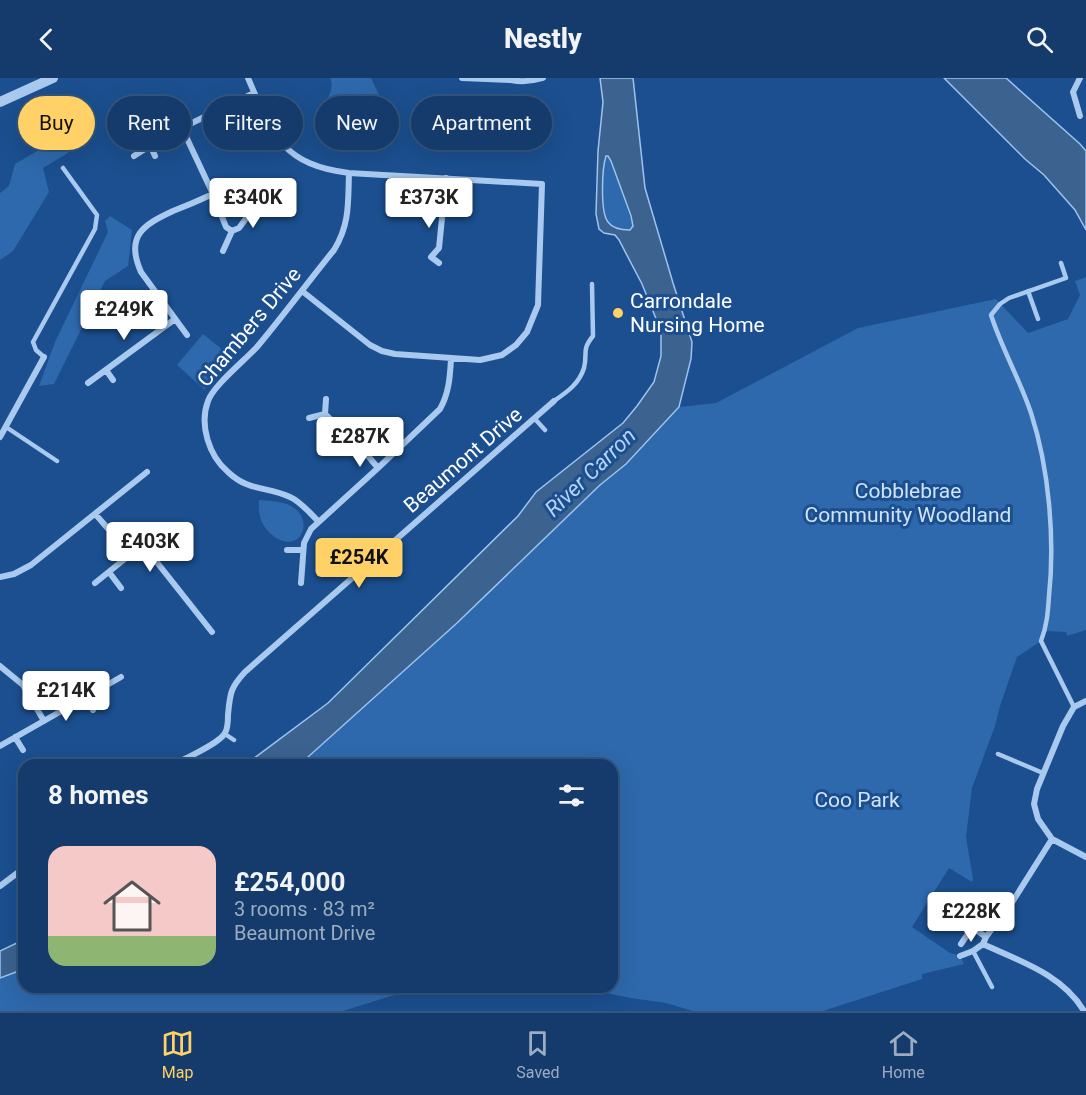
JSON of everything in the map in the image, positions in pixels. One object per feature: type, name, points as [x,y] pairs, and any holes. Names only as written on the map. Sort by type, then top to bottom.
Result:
[{"type":"street","points":[[0,102],[53,78]]},
{"type":"street","points":[[248,78],[279,140],[298,158],[316,166],[349,173],[542,184],[538,305],[527,332],[516,345],[502,355],[480,360],[382,351],[370,345],[302,291]]},
{"type":"street","points":[[462,78],[517,81],[543,78]]},
{"type":"street","points":[[1080,78],[1073,92],[1080,116]]},
{"type":"street","points":[[191,124],[254,93]]},
{"type":"street","points":[[191,147],[226,227],[232,231]]},
{"type":"street","points":[[134,156],[144,150]]},
{"type":"street","points":[[152,150],[155,156]]},
{"type":"street","name":"Chambers Drive","points":[[318,521],[292,498],[250,487],[225,471],[211,449],[205,421],[208,401],[213,391],[256,348],[341,239],[347,218],[349,173]]},
{"type":"street","points":[[439,263],[432,258],[439,248],[446,178]]},
{"type":"street","points":[[187,335],[141,272],[136,262],[135,244],[138,236],[150,222],[213,194]]},
{"type":"street","points":[[223,251],[232,231],[239,228],[256,205]]},
{"type":"street","points":[[88,383],[175,319]]},
{"type":"street","points":[[0,437],[44,357]]},
{"type":"street","points":[[301,583],[304,543],[311,529],[440,409],[449,387],[451,358]]},
{"type":"street","points":[[106,370],[113,380]]},
{"type":"street","points":[[325,414],[326,399]]},
{"type":"street","name":"Beaumont Drive","points":[[225,734],[230,695],[235,683],[245,672],[555,401]]},
{"type":"street","points":[[325,414],[364,451],[378,468]]},
{"type":"street","points":[[309,418],[325,414]]},
{"type":"street","points":[[0,577],[22,571],[147,472]]},
{"type":"street","points":[[95,514],[112,533],[148,551],[212,632]]},
{"type":"street","points":[[95,583],[126,558],[134,543]]},
{"type":"street","points":[[286,550],[303,550]]},
{"type":"street","points":[[109,572],[121,588]]},
{"type":"street","points":[[0,666],[23,685],[44,721]]},
{"type":"street","points":[[0,746],[121,677]]},
{"type":"street","points":[[86,697],[93,710]]},
{"type":"street","points":[[1086,701],[1074,707],[1063,726],[1036,789],[1034,804],[1038,819],[1052,839],[1086,857]]},
{"type":"street","points":[[184,759],[219,741],[225,734]]},
{"type":"street","points":[[15,737],[22,750]]},
{"type":"street","points":[[960,956],[983,944],[1052,839]]},
{"type":"street","points":[[0,886],[18,872]]},
{"type":"street","points":[[961,944],[984,910]]},
{"type":"street","points":[[972,927],[986,937]]},
{"type":"street","points":[[983,944],[1053,978],[1083,1005]]},
{"type":"lane","points":[[44,357],[36,350],[33,342],[95,229],[98,215],[63,168]]},
{"type":"lane","points":[[1061,263],[1066,278],[1010,298],[1000,304],[991,315],[1031,413],[1040,451],[1048,495],[1052,567],[1047,624],[1041,640],[1074,707]]},
{"type":"lane","points":[[555,401],[571,390],[584,368],[585,346],[593,336],[592,284]]},
{"type":"lane","points":[[1028,291],[1038,319]]},
{"type":"lane","points":[[535,418],[545,430]]},
{"type":"lane","points":[[6,427],[57,460]]},
{"type":"lane","points":[[225,734],[234,740]]},
{"type":"lane","points":[[998,754],[1043,773]]},
{"type":"lane","points":[[973,951],[992,987]]},
{"type":"green space","points":[[330,78],[371,78],[379,95],[328,96]]},
{"type":"green space","points":[[39,150],[68,150],[68,153],[43,168],[49,192],[13,251],[0,260],[0,193],[9,186],[15,164]]},
{"type":"green space","points":[[606,156],[611,161],[633,226],[630,230],[618,228],[607,221],[603,189]]},
{"type":"green space","points":[[110,216],[132,230],[128,266],[105,281],[54,384],[39,386],[55,342],[108,232],[105,221]]},
{"type":"green space","name":"Cobblebrae Community Woodland","points":[[1086,277],[1086,630],[1067,636],[1066,632],[1045,631],[1041,641],[1017,657],[972,788],[966,837],[972,882],[949,868],[912,927],[950,953],[960,956],[964,964],[922,974],[922,979],[823,1011],[693,1011],[666,1003],[606,993],[618,993],[618,759],[305,759],[457,623],[600,485],[626,464],[679,407],[716,403],[858,328],[996,299],[1028,333],[1068,319],[1080,295],[1075,281]]},
{"type":"green space","points":[[203,334],[235,360],[215,372],[205,390],[177,365]]},
{"type":"green space","points":[[259,500],[283,503],[299,512],[303,520],[301,534],[290,542],[271,534],[260,518]]},
{"type":"green space","points":[[18,970],[18,993],[401,993],[343,1011],[0,1011],[0,978]]},
{"type":"water","name":"River Carron","points":[[600,78],[633,78],[645,188],[692,342],[691,359],[679,407],[626,464],[600,485],[457,623],[308,757],[305,759],[253,759],[328,703],[518,516],[536,492],[623,423],[654,382],[661,356],[661,331],[642,284],[619,240],[615,235],[604,233],[599,229],[596,214],[598,151],[603,102]],"holes":[[[606,156],[611,161],[631,216],[633,226],[630,230],[612,226],[605,217],[603,180]]]},
{"type":"water","points":[[944,78],[1006,78],[1080,144],[1086,151],[1086,230],[1075,210],[1044,175]]},
{"type":"water","points":[[17,943],[18,970],[0,978],[0,951]]},
{"type":"place","name":"Carrondale Nursing Home","points":[[618,313]]},
{"type":"park label","name":"Coo Park","points":[[857,800]]}]
